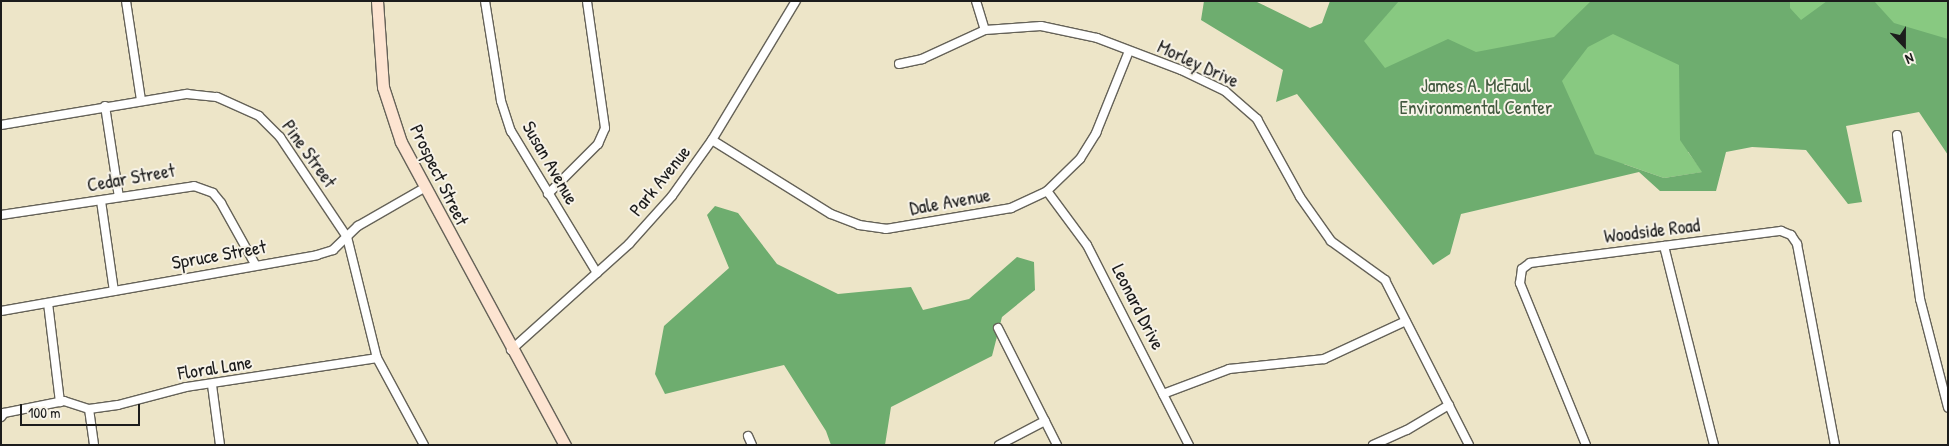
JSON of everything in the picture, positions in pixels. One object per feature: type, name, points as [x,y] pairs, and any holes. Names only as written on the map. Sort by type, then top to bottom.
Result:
[{"type":"main road","name":"Prospect Street","points":[[377,1],[383,87],[401,142],[424,188],[565,445]]},
{"type":"street","points":[[126,1],[141,100]]},
{"type":"street","name":"Susan Avenue","points":[[486,1],[505,116],[518,145],[597,273]]},
{"type":"street","points":[[548,194],[598,144],[605,128],[587,1]]},
{"type":"street","name":"Park Avenue","points":[[512,350],[597,273],[651,220],[712,140],[796,1]]},
{"type":"street","points":[[976,1],[986,30]]},
{"type":"street","name":"Morley Drive","points":[[899,64],[922,59],[986,30],[1022,25],[1060,28],[1129,51],[1212,84],[1248,108],[1266,132],[1300,197],[1328,237],[1342,252],[1385,280],[1469,445]]},
{"type":"street","name":"Dale Avenue","points":[[712,140],[831,214],[873,228],[925,224],[1011,208],[1047,191],[1072,169],[1089,146],[1129,51]]},
{"type":"street","name":"Pine Street","points":[[1,125],[141,100],[203,94],[233,102],[259,116],[280,137],[347,237],[377,358],[424,445]]},
{"type":"street","points":[[105,106],[119,197]]},
{"type":"street","points":[[1897,135],[1920,299],[1948,407]]},
{"type":"street","name":"Cedar Street","points":[[1,215],[185,186],[202,188],[221,203],[255,264]]},
{"type":"street","name":"Spruce Street","points":[[1,311],[255,264],[317,255],[333,250],[374,216],[424,188]]},
{"type":"street","name":"Leonard Drive","points":[[1047,191],[1087,245],[1189,445]]},
{"type":"street","points":[[101,200],[114,291]]},
{"type":"street","name":"Woodside Road","points":[[1586,445],[1520,283],[1519,274],[1530,263],[1781,232],[1791,235],[1797,244],[1835,445]]},
{"type":"street","points":[[1664,246],[1714,445]]},
{"type":"street","points":[[48,303],[60,402]]},
{"type":"street","points":[[1163,394],[1229,369],[1324,359],[1406,321]]},
{"type":"street","points":[[998,328],[1057,445]]},
{"type":"street","name":"Floral Lane","points":[[89,409],[186,388],[212,386],[377,358]]},
{"type":"street","points":[[212,386],[220,445]]},
{"type":"street","points":[[1,417],[4,414],[69,401],[89,409],[94,445]]},
{"type":"street","points":[[1372,445],[1407,430],[1449,405]]},
{"type":"street","points":[[999,445],[1045,421]]},
{"type":"street","points":[[748,436],[752,445]]},
{"type":"green space","name":"James A. McFaul Environmental Center","points":[[1204,1],[1255,1],[1310,28],[1322,23],[1330,1],[1399,1],[1364,41],[1385,68],[1448,39],[1476,52],[1554,37],[1591,1],[1790,1],[1790,8],[1801,20],[1827,1],[1874,1],[1894,23],[1948,39],[1948,155],[1919,112],[1846,126],[1862,202],[1848,204],[1806,150],[1752,147],[1726,152],[1716,191],[1660,191],[1639,172],[1461,214],[1450,254],[1433,265],[1297,94],[1276,102],[1283,70],[1201,20]],"holes":[[[1613,34],[1679,65],[1680,140],[1702,172],[1664,178],[1595,154],[1562,81],[1588,47]]]},
{"type":"green space","name":"James A. McFaul Environmental Center","points":[[1350,1],[1948,1],[1948,129],[1929,99],[1688,152],[1703,172],[1664,178],[1624,164],[1420,205]]},
{"type":"green space","points":[[715,206],[738,213],[777,264],[838,294],[911,287],[923,310],[969,299],[1017,257],[1034,262],[1035,290],[1002,317],[992,356],[891,407],[885,445],[831,445],[826,431],[784,365],[665,394],[655,374],[664,326],[729,268],[707,215]]}]
